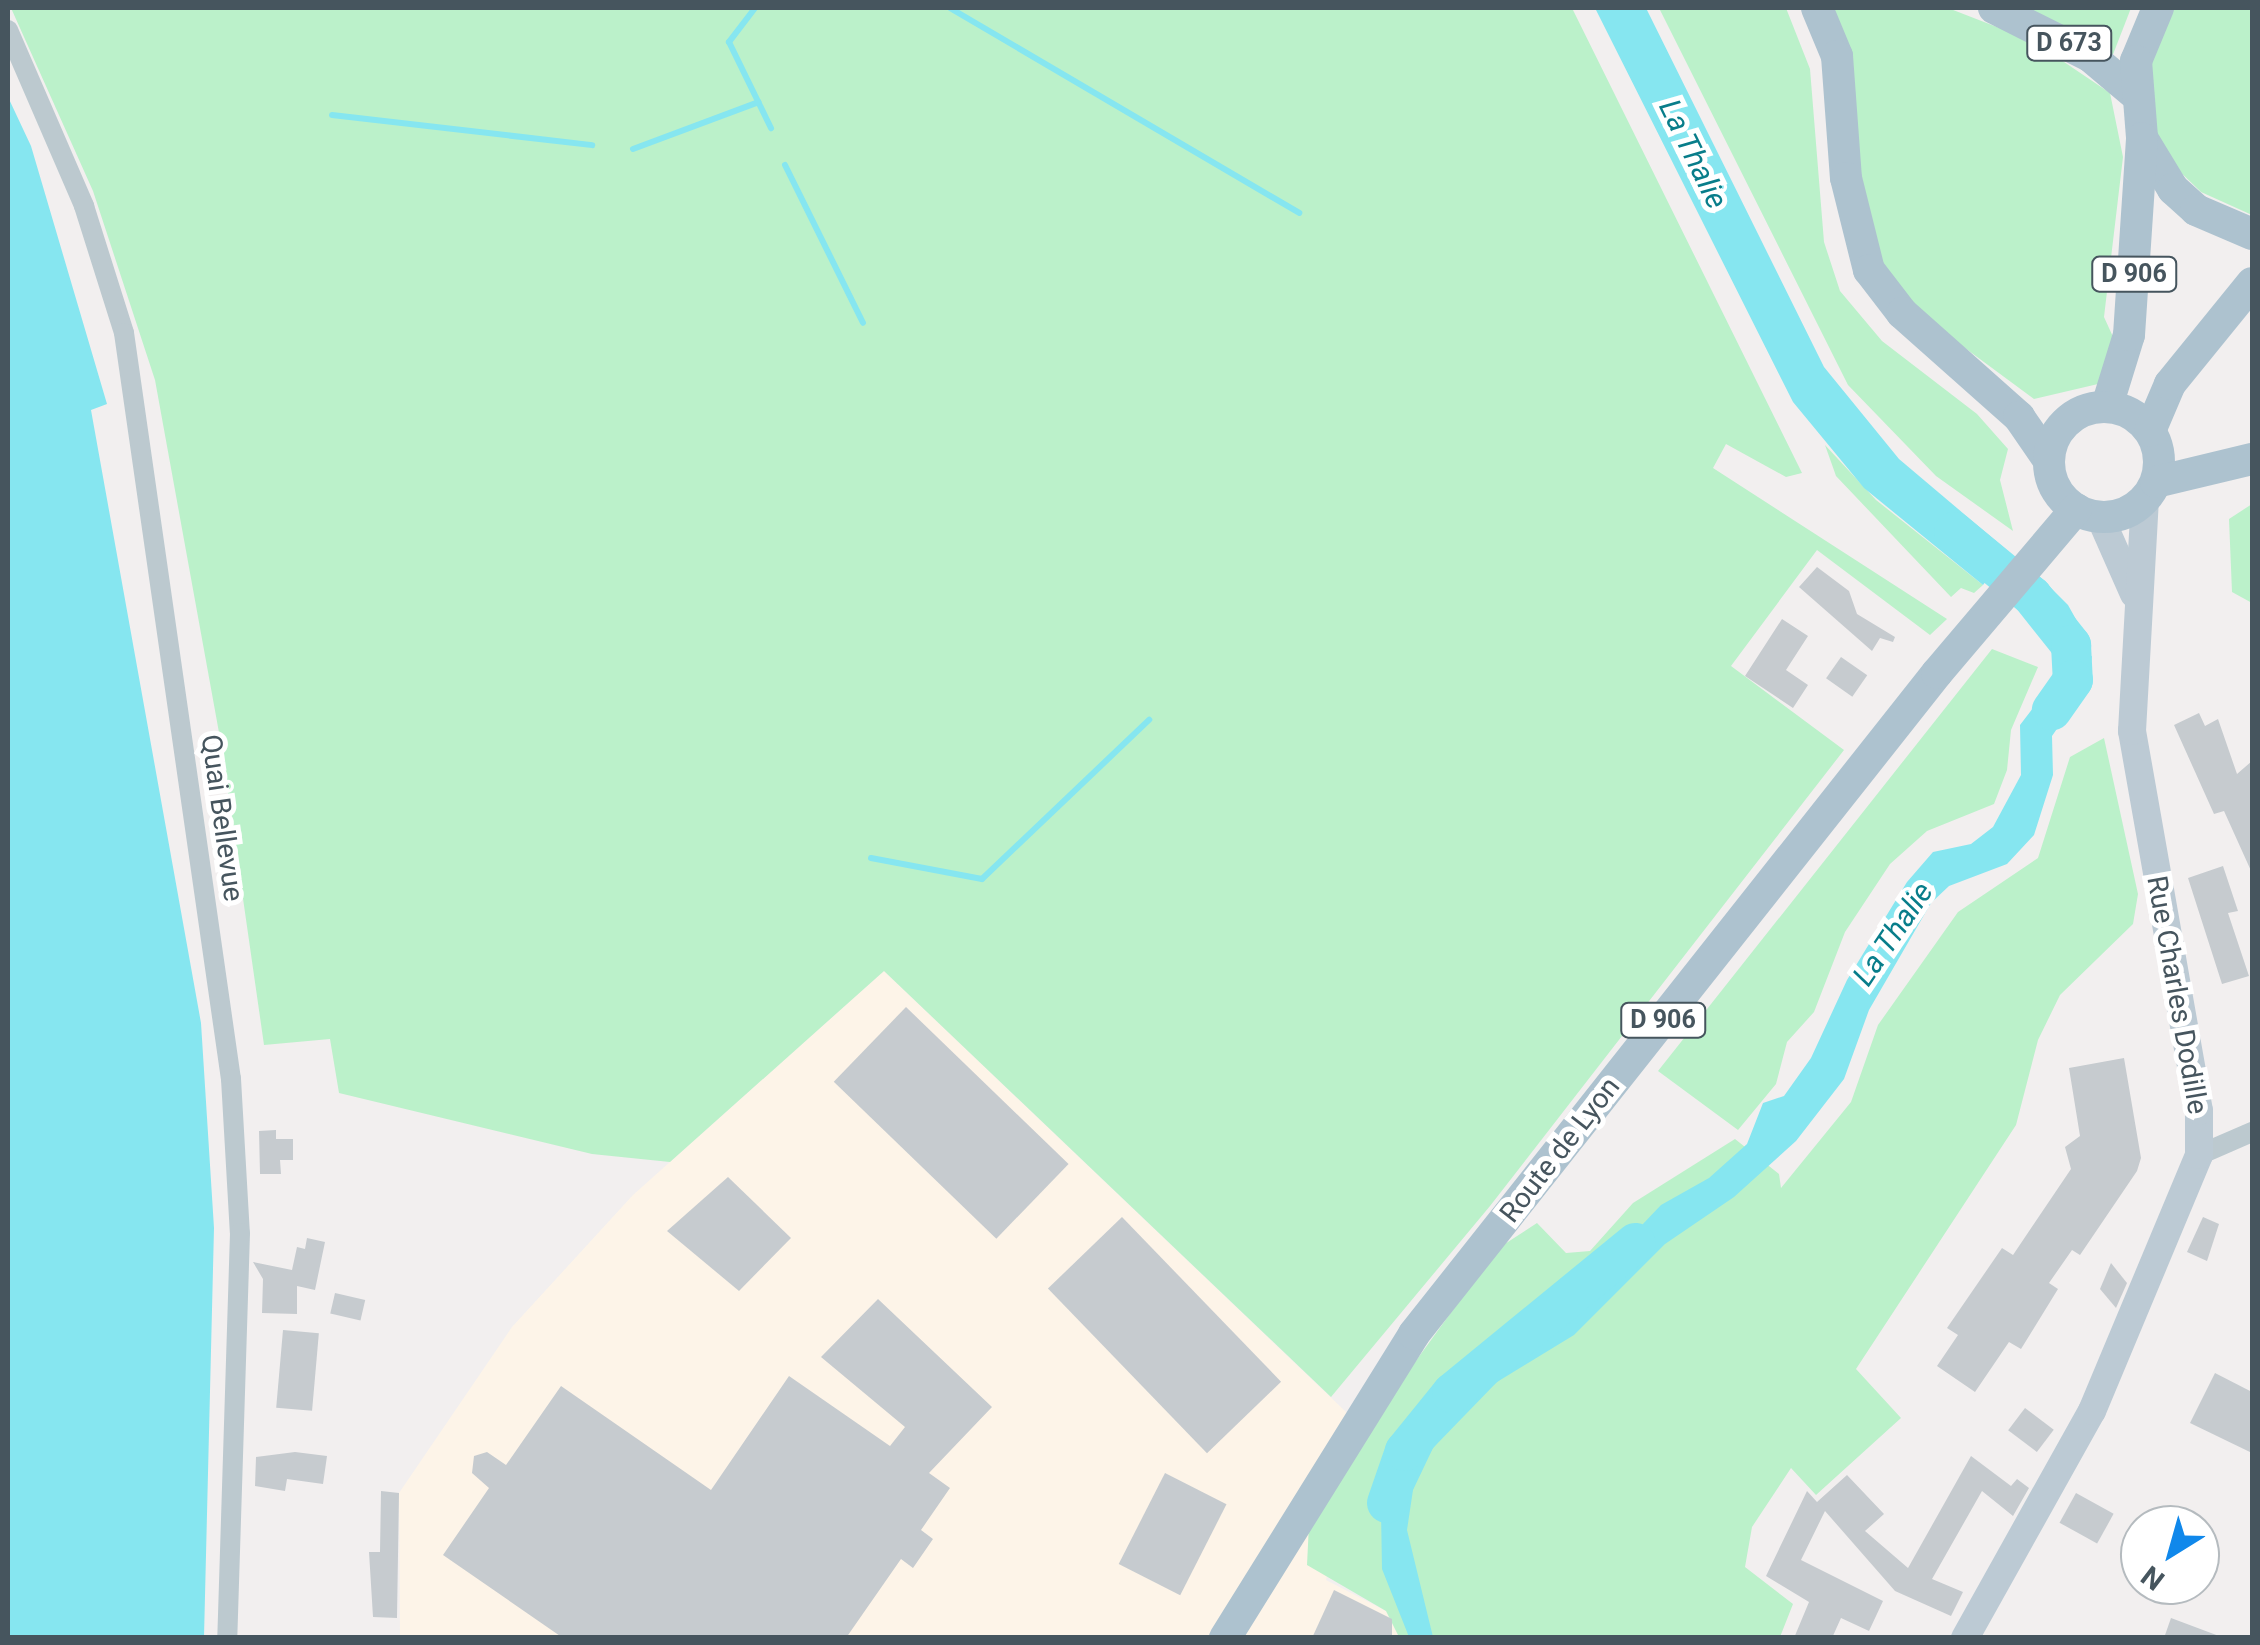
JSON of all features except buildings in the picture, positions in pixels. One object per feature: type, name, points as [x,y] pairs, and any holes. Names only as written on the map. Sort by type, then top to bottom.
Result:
[{"type":"main road","points":[[1818,8],[1837,56],[1846,178],[1869,270],[1902,313],[2019,416],[2079,508],[2125,513],[2150,490],[2252,459]]},
{"type":"main road","name":"D 673","points":[[1994,8],[2076,47],[2134,93]]},
{"type":"main road","points":[[2158,8],[2136,61],[2134,93],[2142,138],[2173,190],[2196,210],[2252,234]]},
{"type":"main road","name":"D 906","points":[[2107,406],[2128,335],[2142,138]]},
{"type":"main road","points":[[2150,430],[2170,384],[2252,284]]},
{"type":"main road","points":[[2048,459],[2066,420],[2107,406],[2138,418],[2150,430],[2159,464],[2150,490]]},
{"type":"main road","name":"Rue Charles Dodille","points":[[1965,1638],[2092,1411],[2199,1155],[2199,1111],[2134,758],[2137,600],[2150,490]]},
{"type":"main road","name":"Rue Charles Dodille","points":[[2079,508],[2137,600]]},
{"type":"main road","name":"Route de Lyon","points":[[1225,1638],[1414,1334],[1990,607],[2037,549],[2079,508]]},
{"type":"street","name":"Quai Bellevue","points":[[8,30],[84,206],[124,332],[228,1060],[240,1233],[227,1638]]},
{"type":"street","points":[[2199,1155],[2252,1132]]},
{"type":"shaded area","points":[[884,971],[1366,1431],[1326,1580],[1386,1611],[1399,1637],[400,1638],[399,1493],[512,1327],[633,1195]]},
{"type":"green space","points":[[11,8],[1572,8],[1802,473],[1786,477],[1726,444],[1713,468],[1947,619],[1930,635],[1817,550],[1731,666],[1844,750],[1490,1206],[1331,1397],[884,971],[670,1162],[592,1154],[339,1093],[330,1039],[264,1045],[220,738],[155,380],[93,191]]},
{"type":"green space","points":[[1659,8],[1786,8],[1810,69],[1824,242],[1840,291],[1882,341],[1977,414],[2008,449],[2000,480],[2013,531],[1936,476],[1848,385]]},
{"type":"green space","points":[[1832,8],[1948,8],[2033,41],[2110,93],[2123,157],[2104,317],[2114,339],[2098,384],[2034,399],[1923,317],[1875,252]]},
{"type":"green space","points":[[2025,8],[2131,8],[2112,57]]},
{"type":"green space","points":[[2172,8],[2252,8],[2252,215],[2201,192],[2173,165],[2156,133],[2149,63]]},
{"type":"green space","points":[[1825,445],[1876,500],[1983,585],[1974,593],[1961,588],[1951,597],[1836,476]]},
{"type":"green space","points":[[2252,504],[2252,603],[2232,592],[2229,519]]},
{"type":"green space","points":[[1992,649],[2038,667],[2011,730],[2007,770],[1994,804],[1927,831],[1890,864],[1845,932],[1814,1012],[1787,1042],[1776,1084],[1738,1130],[1658,1071]]},
{"type":"green space","points":[[2104,738],[2138,894],[2133,924],[2060,995],[2038,1040],[2016,1125],[1856,1369],[1901,1418],[1816,1495],[1791,1468],[1752,1527],[1745,1567],[1793,1604],[1780,1637],[1399,1637],[1386,1611],[1307,1565],[1309,1524],[1389,1398],[1497,1249],[1537,1223],[1566,1253],[1590,1251],[1633,1203],[1735,1139],[1779,1174],[1781,1188],[1851,1102],[1878,1025],[1958,912],[2038,858],[2070,757]]},
{"type":"water","points":[[1595,8],[1646,8],[1824,367],[1899,459],[2009,552],[1983,585],[1864,488],[1793,402]]},
{"type":"water","points":[[8,97],[31,146],[107,404],[91,410],[201,1023],[214,1228],[204,1637],[8,1637]]},
{"type":"water","points":[[2039,576],[2068,605],[2087,639],[2061,652],[2048,631],[2016,605]]},
{"type":"water","points":[[2092,656],[2088,684],[2052,736],[2053,775],[2034,835],[2007,864],[1949,886],[1931,903],[1869,1010],[1844,1079],[1796,1141],[1734,1197],[1665,1244],[1574,1335],[1497,1382],[1433,1448],[1413,1490],[1407,1530],[1433,1637],[1409,1637],[1382,1569],[1381,1511],[1406,1450],[1478,1368],[1565,1306],[1661,1205],[1709,1178],[1747,1144],[1763,1103],[1784,1096],[1811,1058],[1847,980],[1907,882],[1933,852],[1971,844],[1993,827],[2021,775],[2020,725],[2065,666]]},
{"type":"waterway","points":[[755,8],[729,42],[771,128]]},
{"type":"waterway","points":[[950,8],[1299,213]]},
{"type":"waterway","points":[[633,149],[759,102]]},
{"type":"waterway","points":[[332,115],[592,145]]},
{"type":"waterway","points":[[785,165],[863,323]]},
{"type":"waterway","name":"La Thalie","points":[[1954,532],[2032,596],[2071,645],[2073,680],[2052,710]]},
{"type":"waterway","points":[[871,858],[982,879],[1149,720]]},
{"type":"waterway","name":"La Thalie","points":[[1387,1503],[1405,1451],[1452,1393],[1635,1243]]}]
